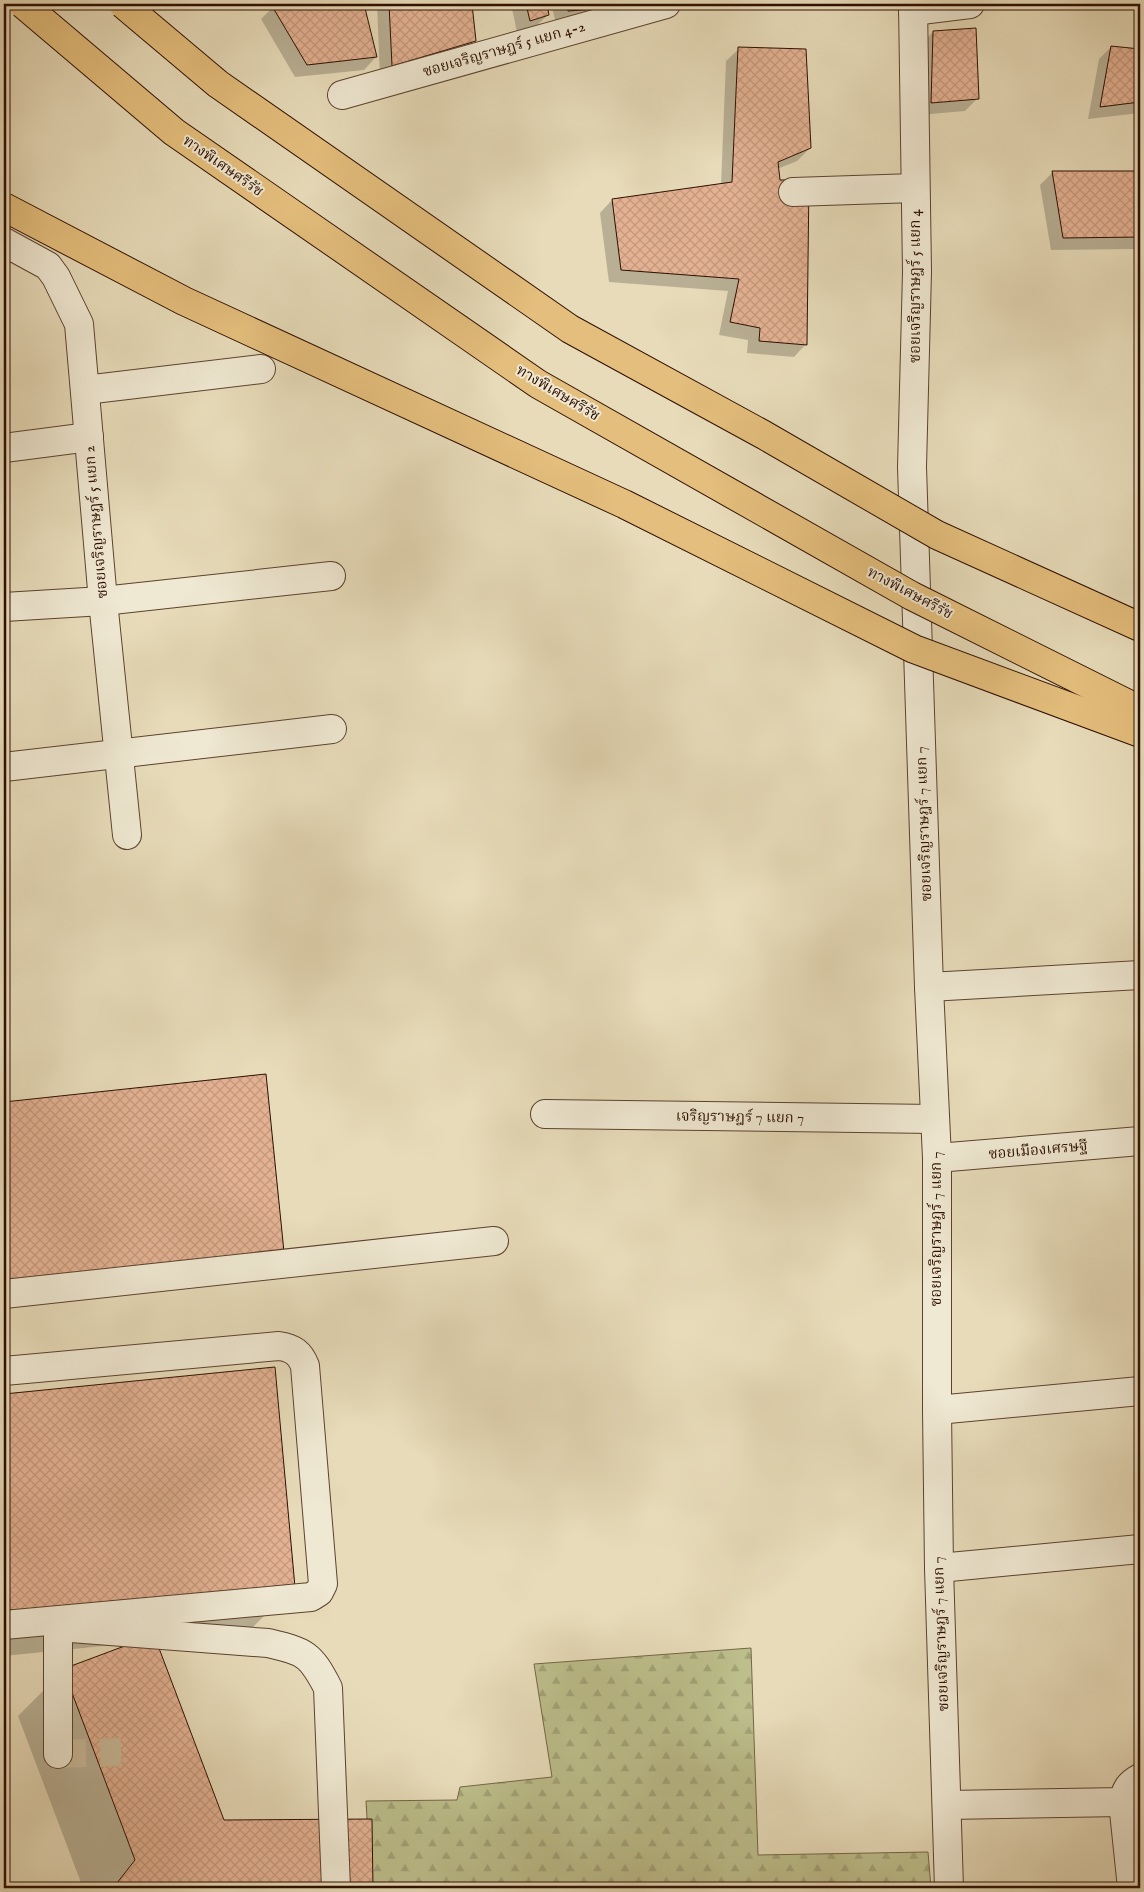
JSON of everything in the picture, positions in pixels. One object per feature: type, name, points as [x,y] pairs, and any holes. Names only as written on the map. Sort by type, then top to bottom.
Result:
[{"type":"highway","name":"ทางพิเศษศรีรัช","points":[[23,4],[174,132],[538,384],[912,596],[1140,710]]},
{"type":"highway","points":[[123,4],[218,84],[570,329],[764,435],[937,535],[1140,627]]},
{"type":"highway","points":[[4,208],[184,301],[624,504],[914,649],[1140,733]]},
{"type":"street","name":"ซอยเจริญราษฎร์ 5 แยก 4-2","points":[[342,95],[666,4]]},
{"type":"street","points":[[913,7],[970,4]]},
{"type":"street","name":"ซอยเจริญราษฎร์ 5 แยก 4","points":[[913,7],[917,272],[912,467],[916,569]]},
{"type":"street","points":[[792,192],[915,188]]},
{"type":"street","name":"ซอยเจริญราษฎร์ 5 แยก 2","points":[[4,242],[48,266],[56,276],[79,324],[103,601],[128,835]]},
{"type":"street","points":[[4,264],[33,258]]},
{"type":"street","points":[[85,390],[261,369]]},
{"type":"street","points":[[4,448],[89,437]]},
{"type":"street","name":"ซอยเจริญราษฎร์ 7 แยก 7","points":[[916,569],[929,987],[937,1158],[939,1568],[949,1888]]},
{"type":"street","points":[[4,608],[103,601],[331,576]]},
{"type":"street","points":[[4,767],[332,729]]},
{"type":"street","points":[[929,987],[1140,975]]},
{"type":"street","name":"เจริญราษฎร์ 7 แยก 7","points":[[545,1114],[936,1120]]},
{"type":"street","name":"ซอยเมืองเศรษฐี","points":[[937,1158],[1140,1141]]},
{"type":"street","points":[[4,1294],[494,1241]]},
{"type":"street","points":[[4,1371],[279,1346],[288,1347],[297,1352],[305,1366],[322,1584],[319,1592],[311,1597],[4,1625]]},
{"type":"street","points":[[937,1410],[1140,1391]]},
{"type":"street","points":[[939,1568],[1140,1549]]},
{"type":"street","points":[[58,1754],[58,1628],[268,1643],[298,1650],[315,1664],[328,1688],[336,1888]]},
{"type":"street","points":[[1134,1877],[1123,1802],[1126,1790],[1132,1782],[1140,1778]]},
{"type":"street","points":[[947,1806],[1123,1802]]},
{"type":"green space","points":[[751,1648],[758,1855],[928,1852],[931,1888],[371,1888],[366,1801],[457,1800],[460,1787],[552,1777],[534,1664]]},
{"type":"building","points":[[289,4],[364,4],[377,57],[307,65],[272,6]]},
{"type":"building","points":[[389,4],[472,4],[476,41],[392,66]]},
{"type":"building","points":[[526,4],[547,4],[549,15],[530,21]]},
{"type":"building","points":[[566,4],[638,4],[638,6],[568,11]]},
{"type":"building","points":[[976,28],[979,99],[931,103],[933,31]]},
{"type":"building","points":[[1111,46],[1140,49],[1140,102],[1100,107]]},
{"type":"building","points":[[738,47],[806,49],[811,148],[778,162],[780,180],[809,180],[807,345],[759,341],[760,328],[730,322],[739,279],[621,270],[612,199],[732,182]]},
{"type":"building","points":[[1052,171],[1140,171],[1140,237],[1063,238]]},
{"type":"building","points":[[266,1074],[284,1252],[4,1283],[4,1102]]},
{"type":"building","points":[[275,1367],[295,1587],[4,1615],[4,1394]]},
{"type":"building","points":[[154,1635],[224,1820],[372,1819],[373,1888],[113,1888],[135,1860],[63,1669]]},
{"type":"tunnel","points":[[58,1754],[121,1752]]}]
